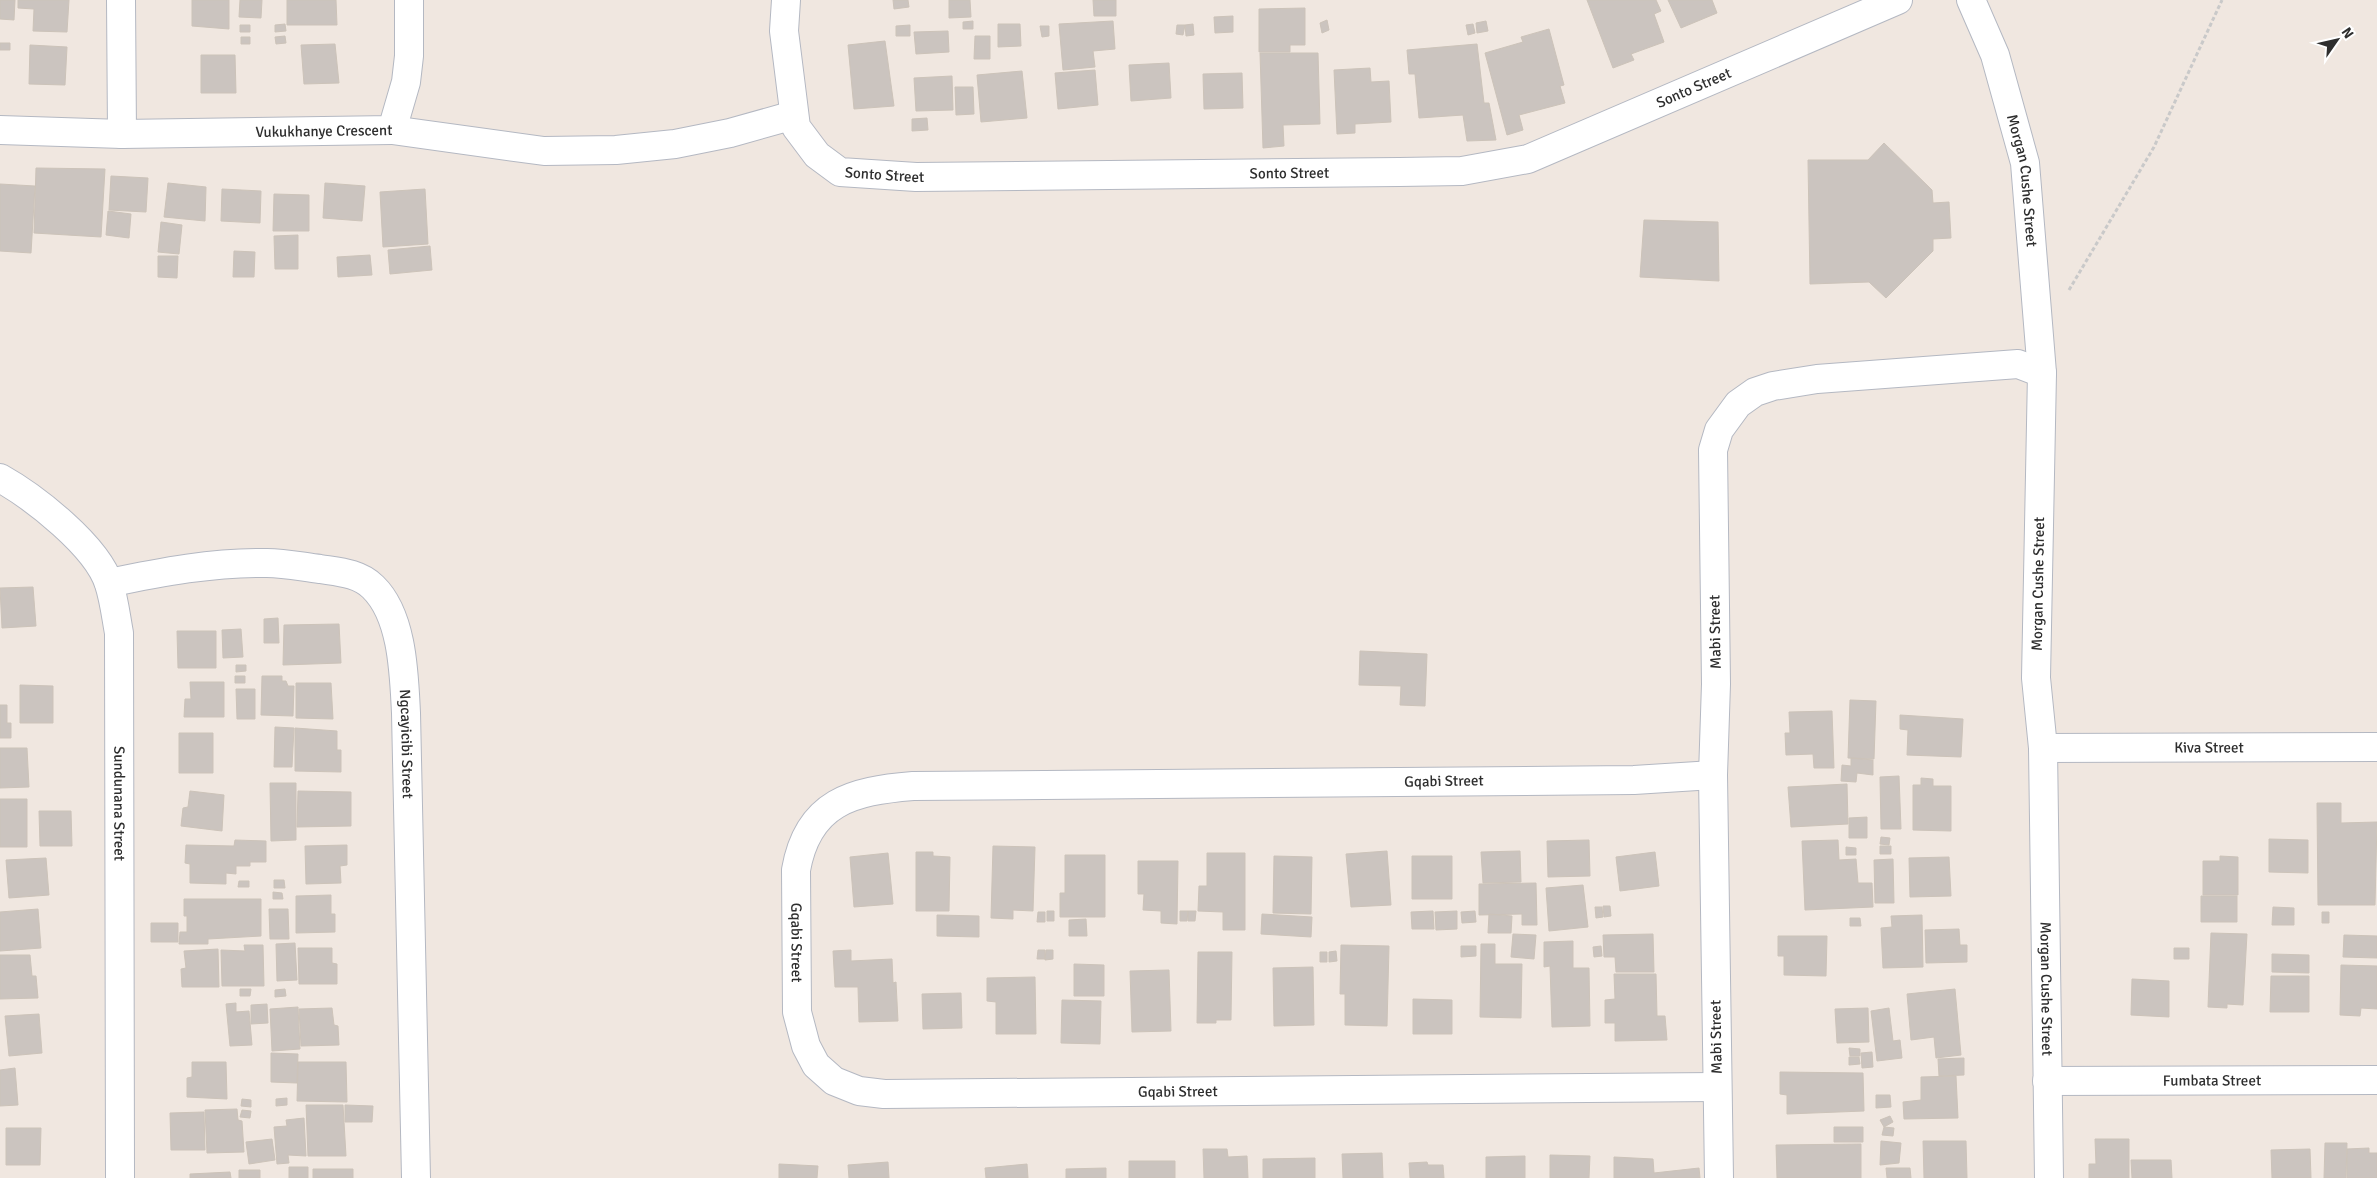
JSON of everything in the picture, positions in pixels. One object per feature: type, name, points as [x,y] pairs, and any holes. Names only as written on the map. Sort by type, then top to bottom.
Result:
[{"type":"street","points":[[121,0],[122,134]]},
{"type":"street","name":"Vukukhanye Crescent","points":[[0,130],[122,134],[392,130],[406,82],[409,56],[409,0]]},
{"type":"street","name":"Sonto Street","points":[[786,0],[784,31],[796,127],[817,155],[840,172],[885,176],[1462,171],[1528,159],[1898,0]]},
{"type":"street","name":"Morgan Cushe Street","points":[[1972,0],[1995,55],[2025,162],[2042,373],[2036,678],[2043,748],[2049,1178]]},
{"type":"street","points":[[392,130],[544,151],[616,150],[675,144],[730,133],[794,115]]},
{"type":"street","name":"Mabi Street","points":[[1719,1178],[1713,775],[1716,684],[1713,450],[1719,430],[1738,404],[1755,392],[1794,381],[2018,364],[2042,373]]},
{"type":"street","name":"Sundunana Street","points":[[0,478],[40,505],[71,532],[95,557],[109,583],[119,633],[120,1178]]},
{"type":"street","name":"Ngcayicibi Street","points":[[109,583],[161,572],[268,563],[350,574],[373,587],[388,608],[404,668],[416,1178]]},
{"type":"street","name":"Kiva Street","points":[[2043,748],[2377,748]]},
{"type":"street","name":"Gqabi Street","points":[[1713,775],[1634,780],[933,786],[879,789],[852,796],[835,805],[819,818],[806,834],[799,852],[796,870],[797,1012],[806,1046],[816,1065],[834,1081],[859,1091],[884,1094],[1717,1088]]},
{"type":"street","name":"Fumbata Street","points":[[2047,1082],[2377,1080]]},
{"type":"path","points":[[2068,293],[2154,147],[2222,0]]},
{"type":"building","points":[[0,0],[15,0],[14,20],[0,19]]},
{"type":"building","points":[[18,0],[69,0],[67,32],[33,31],[34,9],[18,8]]},
{"type":"building","points":[[192,0],[229,0],[229,29],[192,26]]},
{"type":"building","points":[[240,0],[262,0],[261,18],[239,17]]},
{"type":"building","points":[[287,0],[336,0],[337,25],[287,25]]},
{"type":"building","points":[[893,0],[908,0],[909,7],[894,9]]},
{"type":"building","points":[[949,0],[970,0],[971,17],[949,18]]},
{"type":"building","points":[[1093,0],[1116,0],[1116,16],[1094,16]]},
{"type":"building","points":[[1587,0],[1656,0],[1661,11],[1654,14],[1664,42],[1631,54],[1634,60],[1613,68]]},
{"type":"building","points":[[1668,0],[1712,0],[1717,13],[1681,28]]},
{"type":"building","points":[[1305,8],[1305,45],[1290,45],[1290,52],[1259,52],[1259,9]]},
{"type":"building","points":[[1233,16],[1233,32],[1215,33],[1214,17]]},
{"type":"building","points":[[1327,20],[1329,30],[1322,33],[1320,23]]},
{"type":"building","points":[[973,21],[973,29],[963,29],[963,22]]},
{"type":"building","points":[[1113,21],[1115,49],[1093,51],[1095,67],[1063,70],[1059,24]]},
{"type":"building","points":[[1486,21],[1488,31],[1477,33],[1476,23]]},
{"type":"building","points":[[285,24],[286,31],[275,32],[275,25]]},
{"type":"building","points":[[998,24],[1020,24],[1021,46],[998,47]]},
{"type":"building","points":[[1193,24],[1194,35],[1186,36],[1185,25]]},
{"type":"building","points":[[1473,24],[1475,33],[1468,35],[1466,25]]},
{"type":"building","points":[[240,25],[250,25],[250,32],[240,32]]},
{"type":"building","points":[[910,25],[910,36],[896,36],[896,26]]},
{"type":"building","points":[[1177,25],[1185,25],[1183,35],[1176,34]]},
{"type":"building","points":[[1040,26],[1049,26],[1049,36],[1042,37]]},
{"type":"building","points":[[1549,29],[1564,85],[1560,86],[1565,103],[1519,115],[1523,130],[1507,135],[1485,53],[1523,42],[1521,37]]},
{"type":"building","points":[[948,31],[949,52],[916,54],[914,32]]},
{"type":"building","points":[[285,36],[286,43],[276,44],[275,37]]},
{"type":"building","points":[[975,36],[990,36],[990,59],[974,59]]},
{"type":"building","points":[[241,37],[250,37],[250,44],[241,44]]},
{"type":"building","points":[[885,41],[894,106],[854,109],[848,45]]},
{"type":"building","points":[[0,43],[10,43],[10,50],[0,50]]},
{"type":"building","points":[[335,44],[339,83],[304,84],[301,45]]},
{"type":"building","points":[[1477,44],[1484,103],[1489,103],[1496,140],[1467,141],[1463,115],[1419,118],[1415,74],[1409,74],[1407,50]]},
{"type":"building","points":[[30,45],[67,47],[65,85],[29,84]]},
{"type":"building","points":[[1260,53],[1318,53],[1320,124],[1283,125],[1284,146],[1263,148]]},
{"type":"building","points":[[201,55],[235,55],[236,93],[201,93]]},
{"type":"building","points":[[1169,63],[1171,98],[1131,101],[1129,65]]},
{"type":"building","points":[[1370,68],[1371,82],[1389,81],[1391,122],[1355,124],[1355,133],[1337,134],[1334,70]]},
{"type":"building","points":[[1095,70],[1098,105],[1058,109],[1055,73]]},
{"type":"building","points":[[1022,71],[1027,118],[981,122],[977,75]]},
{"type":"building","points":[[1242,73],[1243,108],[1204,109],[1203,74]]},
{"type":"building","points":[[952,76],[953,110],[916,111],[914,78]]},
{"type":"building","points":[[955,87],[973,87],[974,114],[956,115]]},
{"type":"building","points":[[927,118],[928,130],[912,131],[912,119]]},
{"type":"building","points":[[1884,143],[1932,190],[1933,203],[1949,202],[1951,238],[1933,239],[1933,251],[1886,298],[1869,282],[1810,284],[1808,160],[1868,160]]},
{"type":"building","points":[[36,168],[105,169],[101,237],[34,233]]},
{"type":"building","points":[[111,176],[148,178],[146,212],[109,210]]},
{"type":"building","points":[[168,183],[206,187],[205,221],[164,217]]},
{"type":"building","points":[[325,183],[365,186],[362,221],[323,218]]},
{"type":"building","points":[[0,184],[35,186],[31,253],[0,251]]},
{"type":"building","points":[[222,189],[261,191],[260,223],[221,221]]},
{"type":"building","points":[[425,189],[428,244],[383,247],[380,192]]},
{"type":"building","points":[[274,194],[309,195],[309,231],[273,231]]},
{"type":"building","points":[[108,211],[131,214],[129,238],[106,235]]},
{"type":"building","points":[[1644,220],[1718,222],[1719,281],[1640,277]]},
{"type":"building","points":[[161,222],[182,225],[179,254],[158,252]]},
{"type":"building","points":[[298,235],[298,269],[275,269],[274,236]]},
{"type":"building","points":[[430,246],[432,270],[390,274],[388,250]]},
{"type":"building","points":[[234,251],[255,252],[254,277],[233,277]]},
{"type":"building","points":[[370,255],[372,275],[338,277],[337,257]]},
{"type":"building","points":[[158,256],[178,256],[177,278],[158,277]]},
{"type":"building","points":[[33,587],[36,626],[2,628],[0,588]]},
{"type":"building","points":[[278,618],[279,643],[264,643],[264,619]]},
{"type":"building","points":[[339,624],[341,663],[283,665],[284,625]]},
{"type":"building","points":[[241,629],[243,657],[223,658],[222,630]]},
{"type":"building","points":[[177,631],[216,631],[216,668],[178,668]]},
{"type":"building","points":[[1360,651],[1427,654],[1425,706],[1400,705],[1401,686],[1359,685]]},
{"type":"building","points":[[236,665],[246,665],[246,671],[236,672]]},
{"type":"building","points":[[235,676],[245,676],[245,683],[235,683]]},
{"type":"building","points":[[262,676],[282,676],[282,681],[286,681],[288,686],[294,686],[293,716],[261,715]]},
{"type":"building","points":[[190,682],[224,682],[224,717],[184,717],[185,699],[191,699]]},
{"type":"building","points":[[296,683],[331,683],[333,719],[296,718]]},
{"type":"building","points":[[20,685],[53,686],[53,723],[20,723]]},
{"type":"building","points":[[236,689],[255,689],[255,719],[237,719]]},
{"type":"building","points":[[1850,700],[1876,701],[1874,759],[1848,758]]},
{"type":"building","points":[[0,705],[7,705],[7,723],[11,723],[11,738],[0,738]]},
{"type":"building","points":[[1832,711],[1834,768],[1814,768],[1813,754],[1786,755],[1785,733],[1790,733],[1789,712]]},
{"type":"building","points":[[1900,715],[1963,719],[1961,757],[1907,755],[1908,730],[1900,729]]},
{"type":"building","points":[[275,727],[294,728],[292,767],[274,767]]},
{"type":"building","points":[[295,728],[337,731],[337,750],[341,750],[341,772],[295,771]]},
{"type":"building","points":[[179,733],[213,733],[213,773],[179,773]]},
{"type":"building","points":[[0,748],[27,748],[29,787],[0,788]]},
{"type":"building","points":[[1851,758],[1873,760],[1873,775],[1857,773],[1856,782],[1841,781],[1842,765],[1851,766]]},
{"type":"building","points":[[1899,776],[1901,829],[1881,829],[1880,777]]},
{"type":"building","points":[[1921,778],[1933,779],[1933,786],[1951,786],[1951,831],[1913,830],[1913,785],[1921,785]]},
{"type":"building","points":[[270,783],[296,783],[296,840],[271,841]]},
{"type":"building","points":[[1847,784],[1848,824],[1791,827],[1788,787]]},
{"type":"building","points":[[190,791],[224,795],[222,831],[181,826],[183,808],[188,807]]},
{"type":"building","points":[[298,791],[351,792],[351,826],[297,827]]},
{"type":"building","points":[[0,799],[27,799],[27,847],[0,847]]},
{"type":"building","points":[[2317,803],[2341,803],[2341,823],[2377,822],[2375,905],[2318,905]]},
{"type":"building","points":[[39,811],[71,811],[72,846],[40,846]]},
{"type":"building","points":[[1867,817],[1867,838],[1849,838],[1849,818]]},
{"type":"building","points":[[1881,837],[1890,838],[1889,845],[1880,844]]},
{"type":"building","points":[[2269,839],[2308,840],[2308,873],[2269,872]]},
{"type":"building","points":[[235,840],[266,841],[266,862],[250,862],[250,866],[236,866],[236,874],[226,873],[226,884],[190,883],[190,864],[185,863],[186,845],[234,846]]},
{"type":"building","points":[[1589,840],[1590,876],[1548,877],[1547,841]]},
{"type":"building","points":[[1838,840],[1839,860],[1856,859],[1858,883],[1872,883],[1873,907],[1805,910],[1802,841]]},
{"type":"building","points":[[347,845],[347,865],[340,866],[341,883],[306,884],[305,846]]},
{"type":"building","points":[[993,846],[1035,847],[1033,911],[1013,910],[1013,919],[991,918]]},
{"type":"building","points":[[1880,846],[1891,846],[1891,854],[1880,854]]},
{"type":"building","points":[[1846,847],[1856,848],[1856,855],[1846,855]]},
{"type":"building","points":[[1387,851],[1391,905],[1351,907],[1346,854]]},
{"type":"building","points":[[1520,851],[1521,882],[1483,883],[1481,852]]},
{"type":"building","points":[[916,852],[933,852],[933,856],[950,857],[949,911],[916,911]]},
{"type":"building","points":[[1655,852],[1659,886],[1620,891],[1616,857]]},
{"type":"building","points":[[888,853],[893,904],[854,907],[850,857]]},
{"type":"building","points":[[1207,853],[1245,853],[1245,930],[1223,930],[1223,912],[1198,911],[1199,886],[1207,886]]},
{"type":"building","points":[[1065,855],[1105,855],[1105,917],[1060,917],[1060,893],[1065,893]]},
{"type":"building","points":[[1274,856],[1312,857],[1311,914],[1273,913]]},
{"type":"building","points":[[1412,856],[1452,856],[1452,899],[1412,899]]},
{"type":"building","points":[[2220,856],[2238,857],[2238,895],[2203,895],[2203,861],[2220,861]]},
{"type":"building","points":[[1949,857],[1951,896],[1910,897],[1909,858]]},
{"type":"building","points":[[46,858],[49,895],[9,898],[6,860]]},
{"type":"building","points":[[1893,859],[1894,903],[1875,903],[1874,860]]},
{"type":"building","points":[[1138,861],[1178,861],[1177,924],[1161,923],[1161,911],[1143,910],[1144,894],[1138,894]]},
{"type":"building","points":[[274,880],[284,880],[285,888],[274,888]]},
{"type":"building","points":[[239,881],[249,881],[249,887],[238,887]]},
{"type":"building","points":[[1536,883],[1537,925],[1522,925],[1522,914],[1479,915],[1479,884]]},
{"type":"building","points":[[1583,885],[1588,927],[1549,931],[1546,888]]},
{"type":"building","points":[[273,892],[282,893],[283,899],[273,899]]},
{"type":"building","points":[[331,895],[331,914],[335,914],[335,932],[296,933],[296,896]]},
{"type":"building","points":[[2201,896],[2237,896],[2237,922],[2201,922]]},
{"type":"building","points":[[184,899],[261,899],[261,936],[208,939],[208,944],[179,944],[180,932],[187,932],[187,916],[184,916]]},
{"type":"building","points":[[1603,906],[1610,906],[1611,916],[1604,917]]},
{"type":"building","points":[[1595,907],[1602,907],[1603,917],[1596,918]]},
{"type":"building","points":[[2273,907],[2294,908],[2294,925],[2272,925]]},
{"type":"building","points":[[38,909],[41,948],[0,951],[0,912]]},
{"type":"building","points":[[269,909],[288,909],[289,939],[270,939]]},
{"type":"building","points":[[1047,911],[1054,911],[1054,921],[1047,921]]},
{"type":"building","points":[[1180,911],[1188,911],[1187,921],[1180,921]]},
{"type":"building","points":[[1188,911],[1196,911],[1195,921],[1188,921]]},
{"type":"building","points":[[1433,911],[1434,929],[1412,929],[1411,912]]},
{"type":"building","points":[[1457,911],[1457,929],[1436,930],[1435,912]]},
{"type":"building","points":[[1475,911],[1476,922],[1462,923],[1461,912]]},
{"type":"building","points":[[1038,912],[1045,912],[1045,922],[1037,922]]},
{"type":"building","points":[[2322,912],[2329,912],[2329,923],[2322,923]]},
{"type":"building","points":[[1262,914],[1312,917],[1311,937],[1261,934]]},
{"type":"building","points":[[1489,914],[1512,916],[1511,933],[1488,933]]},
{"type":"building","points":[[937,915],[979,916],[979,937],[937,936]]},
{"type":"building","points":[[1922,915],[1923,967],[1883,968],[1881,928],[1892,927],[1891,916]]},
{"type":"building","points":[[1850,918],[1860,918],[1861,926],[1850,926]]},
{"type":"building","points":[[1086,919],[1087,936],[1069,936],[1069,920]]},
{"type":"building","points":[[151,923],[178,923],[178,942],[151,942]]},
{"type":"building","points":[[1959,929],[1960,945],[1967,945],[1967,962],[1926,963],[1925,930]]},
{"type":"building","points":[[2211,933],[2247,934],[2243,1005],[2227,1004],[2227,1008],[2208,1007]]},
{"type":"building","points":[[1513,934],[1536,935],[1534,959],[1511,957]]},
{"type":"building","points":[[1653,934],[1654,972],[1616,972],[1615,957],[1604,957],[1603,935]]},
{"type":"building","points":[[2344,935],[2377,936],[2377,958],[2343,957]]},
{"type":"building","points":[[1778,936],[1827,936],[1826,976],[1784,975],[1784,956],[1778,956]]},
{"type":"building","points":[[1573,941],[1573,968],[1589,968],[1590,1026],[1552,1027],[1550,966],[1544,967],[1544,942]]},
{"type":"building","points":[[295,943],[297,980],[277,981],[276,944]]},
{"type":"building","points":[[1481,944],[1495,944],[1495,964],[1522,964],[1521,1018],[1480,1017]]},
{"type":"building","points":[[244,945],[263,945],[264,986],[222,986],[221,950],[245,951]]},
{"type":"building","points":[[1341,945],[1389,946],[1387,1026],[1345,1025],[1345,994],[1340,994]]},
{"type":"building","points":[[1461,946],[1476,946],[1476,956],[1461,957]]},
{"type":"building","points":[[1601,946],[1602,956],[1594,957],[1593,947]]},
{"type":"building","points":[[298,948],[332,948],[332,963],[337,964],[337,984],[299,984]]},
{"type":"building","points":[[2174,948],[2189,948],[2189,959],[2174,959]]},
{"type":"building","points":[[218,949],[219,987],[182,987],[181,969],[186,968],[184,951]]},
{"type":"building","points":[[851,950],[851,961],[892,959],[893,983],[896,982],[898,1021],[859,1022],[858,987],[835,987],[833,951]]},
{"type":"building","points":[[1038,950],[1045,950],[1045,959],[1037,959]]},
{"type":"building","points":[[1046,950],[1053,950],[1053,959],[1045,960]]},
{"type":"building","points":[[1336,951],[1337,961],[1329,962],[1329,952]]},
{"type":"building","points":[[1198,952],[1232,952],[1231,1020],[1216,1020],[1216,1023],[1197,1023]]},
{"type":"building","points":[[1320,952],[1327,952],[1327,962],[1320,962]]},
{"type":"building","points":[[2272,954],[2309,955],[2309,973],[2272,972]]},
{"type":"building","points":[[0,955],[30,955],[32,976],[36,976],[38,998],[0,999]]},
{"type":"building","points":[[1074,964],[1104,965],[1104,996],[1074,996]]},
{"type":"building","points":[[2341,965],[2377,966],[2377,1009],[2361,1008],[2360,1016],[2340,1015]]},
{"type":"building","points":[[1313,967],[1314,1025],[1274,1026],[1273,968]]},
{"type":"building","points":[[1169,970],[1171,1031],[1132,1032],[1130,971]]},
{"type":"building","points":[[1614,974],[1656,974],[1657,1016],[1665,1016],[1667,1040],[1615,1041],[1615,1023],[1605,1023],[1605,1000],[1615,999]]},
{"type":"building","points":[[2271,976],[2309,976],[2309,1012],[2270,1012]]},
{"type":"building","points":[[1035,977],[1036,1034],[996,1034],[996,1002],[987,1001],[987,978]]},
{"type":"building","points":[[2132,979],[2169,981],[2169,1017],[2131,1015]]},
{"type":"building","points":[[240,989],[251,989],[250,996],[240,996]]},
{"type":"building","points":[[285,989],[286,996],[275,997],[275,990]]},
{"type":"building","points":[[1955,989],[1961,1055],[1936,1058],[1934,1037],[1911,1040],[1907,994]]},
{"type":"building","points":[[961,993],[962,1028],[923,1029],[922,994]]},
{"type":"building","points":[[1413,999],[1452,1000],[1452,1034],[1413,1034]]},
{"type":"building","points":[[1062,1000],[1101,1001],[1100,1044],[1061,1043]]},
{"type":"building","points":[[236,1003],[236,1012],[249,1011],[252,1045],[230,1046],[226,1004]]},
{"type":"building","points":[[267,1004],[268,1023],[251,1024],[251,1005]]},
{"type":"building","points":[[298,1007],[300,1049],[272,1051],[270,1009]]},
{"type":"building","points":[[332,1008],[334,1025],[338,1026],[339,1045],[301,1046],[299,1009]]},
{"type":"building","points":[[1868,1008],[1869,1042],[1837,1043],[1835,1009]]},
{"type":"building","points":[[1889,1008],[1893,1041],[1900,1040],[1902,1058],[1877,1061],[1871,1011]]},
{"type":"building","points":[[39,1014],[42,1053],[9,1056],[5,1016]]},
{"type":"building","points":[[1849,1048],[1860,1049],[1860,1056],[1850,1056]]},
{"type":"building","points":[[1872,1052],[1873,1067],[1862,1068],[1861,1053]]},
{"type":"building","points":[[271,1053],[298,1054],[297,1083],[271,1082]]},
{"type":"building","points":[[1849,1057],[1859,1057],[1860,1064],[1849,1065]]},
{"type":"building","points":[[1964,1058],[1964,1075],[1939,1076],[1938,1059]]},
{"type":"building","points":[[192,1062],[226,1062],[227,1099],[187,1097],[187,1078],[192,1077]]},
{"type":"building","points":[[298,1062],[346,1062],[347,1102],[297,1101]]},
{"type":"building","points":[[15,1068],[18,1105],[0,1106],[0,1070]]},
{"type":"building","points":[[1780,1072],[1863,1073],[1864,1111],[1787,1114],[1787,1095],[1780,1094]]},
{"type":"building","points":[[1956,1076],[1958,1118],[1904,1119],[1903,1102],[1921,1100],[1921,1077]]},
{"type":"building","points":[[1876,1095],[1890,1095],[1891,1107],[1876,1108]]},
{"type":"building","points":[[287,1098],[287,1105],[276,1106],[276,1099]]},
{"type":"building","points":[[242,1099],[251,1100],[251,1107],[241,1106]]},
{"type":"building","points":[[306,1105],[343,1105],[346,1156],[308,1156]]},
{"type":"building","points":[[345,1105],[373,1106],[372,1122],[345,1122]]},
{"type":"building","points":[[237,1109],[238,1120],[242,1121],[244,1152],[207,1153],[205,1110]]},
{"type":"building","points":[[242,1110],[251,1111],[250,1118],[240,1117]]},
{"type":"building","points":[[204,1112],[205,1150],[171,1150],[170,1113]]},
{"type":"building","points":[[1890,1116],[1893,1122],[1884,1127],[1880,1120]]},
{"type":"building","points":[[304,1118],[306,1156],[288,1155],[289,1163],[277,1164],[274,1127],[287,1126],[286,1120]]},
{"type":"building","points":[[1834,1127],[1863,1127],[1863,1142],[1834,1142]]},
{"type":"building","points":[[1884,1127],[1894,1128],[1893,1136],[1882,1135]]},
{"type":"building","points":[[6,1128],[41,1128],[40,1165],[6,1165]]},
{"type":"building","points":[[272,1139],[275,1160],[249,1164],[246,1142]]},
{"type":"building","points":[[2095,1139],[2129,1139],[2129,1178],[2089,1178],[2089,1164],[2096,1164]]},
{"type":"building","points":[[1881,1141],[1901,1143],[1899,1163],[1880,1165]]},
{"type":"building","points":[[1923,1141],[1966,1141],[1967,1178],[1924,1178]]},
{"type":"building","points":[[2325,1143],[2347,1143],[2346,1178],[2324,1178]]},
{"type":"building","points":[[1861,1144],[1861,1178],[1777,1178],[1776,1145]]},
{"type":"building","points":[[2369,1148],[2369,1153],[2377,1153],[2377,1178],[2347,1178],[2347,1149]]},
{"type":"building","points":[[1203,1149],[1227,1149],[1228,1157],[1247,1156],[1248,1178],[1204,1178]]},
{"type":"building","points":[[2310,1149],[2311,1178],[2272,1178],[2271,1150]]},
{"type":"building","points":[[1382,1153],[1383,1178],[1343,1178],[1342,1154]]},
{"type":"building","points":[[1550,1155],[1590,1156],[1589,1178],[1550,1178]]},
{"type":"building","points":[[1525,1156],[1525,1178],[1486,1178],[1486,1157]]},
{"type":"building","points":[[1614,1157],[1653,1159],[1654,1173],[1699,1168],[1700,1178],[1614,1178]]},
{"type":"building","points":[[1315,1158],[1315,1178],[1263,1178],[1263,1159]]},
{"type":"building","points":[[2131,1160],[2171,1160],[2172,1178],[2132,1178]]},
{"type":"building","points":[[1129,1161],[1175,1161],[1175,1178],[1129,1178]]},
{"type":"building","points":[[888,1162],[889,1178],[849,1178],[848,1165]]},
{"type":"building","points":[[1427,1162],[1428,1165],[1443,1165],[1444,1178],[1410,1178],[1409,1163]]},
{"type":"building","points":[[779,1164],[818,1166],[817,1178],[779,1178]]},
{"type":"building","points":[[1027,1164],[1028,1178],[986,1178],[985,1168]]},
{"type":"building","points":[[289,1167],[308,1167],[308,1178],[289,1178]]},
{"type":"building","points":[[1106,1168],[1106,1178],[1066,1178],[1066,1169]]},
{"type":"building","points":[[1886,1168],[1910,1168],[1911,1178],[1887,1178]]},
{"type":"building","points":[[313,1169],[353,1169],[353,1178],[313,1178]]},
{"type":"building","points":[[239,1170],[260,1170],[260,1178],[239,1178]]},
{"type":"building","points":[[230,1172],[231,1178],[190,1178],[190,1174]]}]
